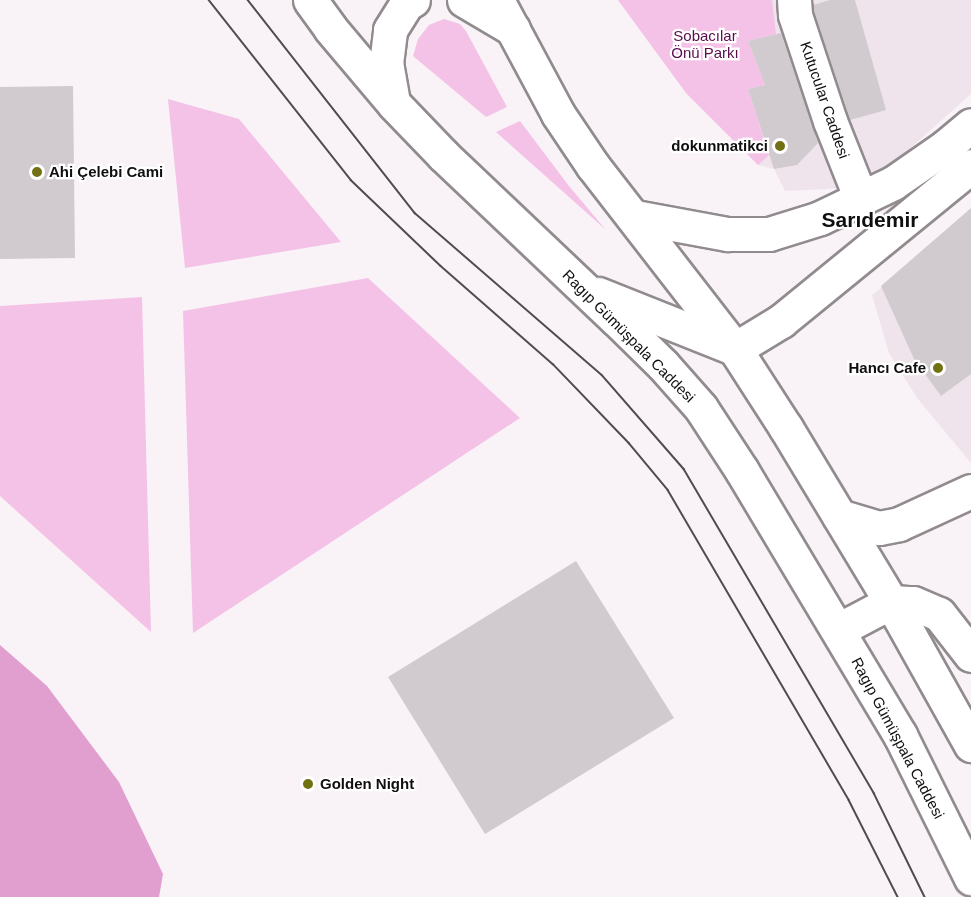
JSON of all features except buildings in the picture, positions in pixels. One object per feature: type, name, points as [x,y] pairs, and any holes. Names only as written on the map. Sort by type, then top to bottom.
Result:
[{"type":"main road","name":"Ragıp Gümüşpala Caddesi","points":[[310,0],[330,28],[394,104],[444,156],[663,365],[701,408],[900,735],[971,878]]},
{"type":"main road","points":[[394,104],[386,64],[390,30],[406,4],[413,0]]},
{"type":"main road","points":[[464,0],[514,30]]},
{"type":"main road","points":[[497,0],[558,114],[593,166],[635,217],[735,349],[891,602],[971,745]]},
{"type":"main road","name":"Kutucular Caddesi","points":[[794,0],[795,15],[830,121],[861,200]]},
{"type":"main road","points":[[635,217],[728,234],[769,234],[820,218],[893,183],[945,147],[971,125]]},
{"type":"main road","points":[[735,349],[781,321],[971,166]]},
{"type":"main road","points":[[582,288],[735,349]]},
{"type":"main road","points":[[839,516],[879,528],[899,524],[971,491]]},
{"type":"main road","points":[[838,630],[891,602],[913,603],[939,614],[971,655]]},
{"type":"shaded area","points":[[618,0],[971,0],[971,94],[867,187],[785,191],[774,169],[758,165],[686,93]]},
{"type":"shaded area","points":[[971,215],[971,463],[917,398],[889,353],[872,295]]},
{"type":"shaded area","points":[[0,645],[47,686],[119,782],[163,874],[159,897],[0,897]]},
{"type":"green space","name":"Sobacılar Önü Parkı","points":[[618,0],[772,0],[776,34],[748,41],[765,85],[748,89],[769,155],[758,165],[686,93]]},
{"type":"green space","points":[[444,19],[460,24],[466,31],[507,107],[486,117],[413,56],[418,39],[429,25]]},
{"type":"green space","points":[[168,99],[239,119],[341,242],[185,268]]},
{"type":"green space","points":[[520,121],[569,186],[606,230],[496,132]]},
{"type":"green space","points":[[368,278],[520,418],[193,633],[183,311]]},
{"type":"green space","points":[[142,297],[151,632],[0,496],[0,306]]},
{"type":"tram line","points":[[209,0],[351,180],[441,266],[553,364],[629,443],[668,490],[849,800],[898,897]]},
{"type":"tram line","points":[[248,0],[415,213],[602,375],[684,469],[874,793],[925,897]]},
{"type":"place","name":"dokunmatikci","points":[[780,146]]},
{"type":"place","name":"Ahi Çelebi Cami","points":[[37,172]]},
{"type":"place","name":"Hancı Cafe","points":[[938,368]]},
{"type":"place","name":"Golden Night","points":[[308,784]]},
{"type":"district","name":"Sarıdemir","points":[[870,220]]}]
